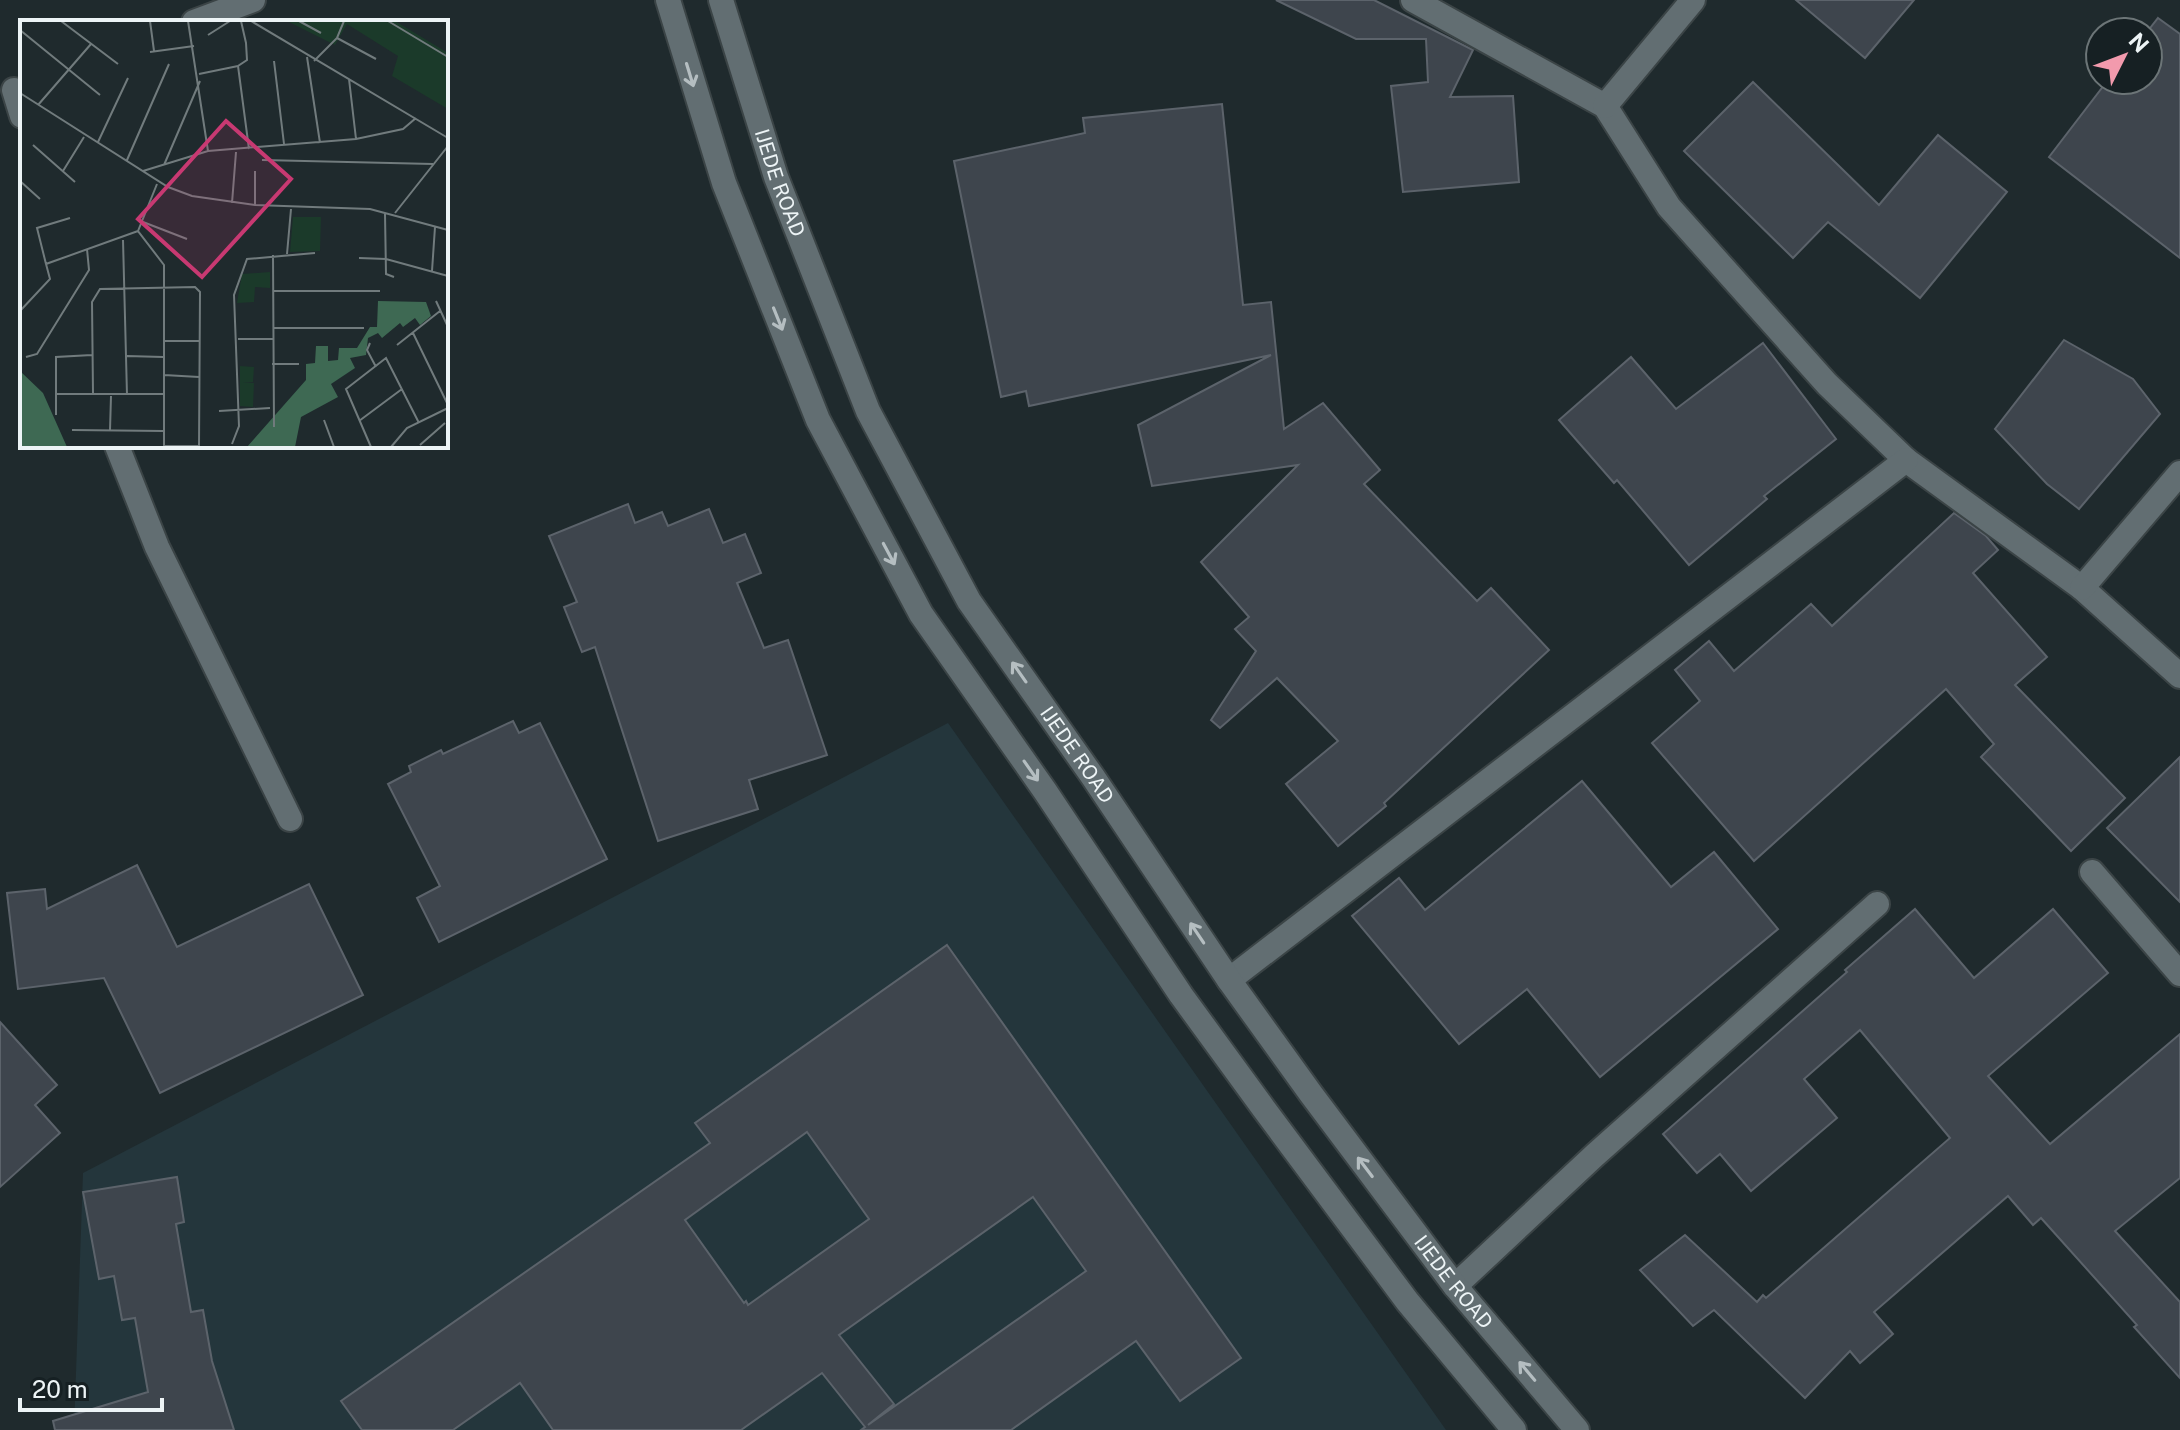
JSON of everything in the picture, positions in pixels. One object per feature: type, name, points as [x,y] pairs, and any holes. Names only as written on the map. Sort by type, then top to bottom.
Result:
[{"type":"street","points":[[199,20],[253,0]]},
{"type":"street","points":[[668,0],[724,183],[818,420],[921,614],[1045,791],[1181,995],[1255,1097],[1407,1301],[1514,1430]]},
{"type":"street","name":"IJEDE ROAD","points":[[721,0],[776,177],[868,411],[969,601],[1093,777],[1229,980],[1455,1286],[1577,1430]]},
{"type":"street","points":[[1413,0],[1605,106],[1669,207],[1827,384],[1906,460],[2082,588],[2180,676]]},
{"type":"street","points":[[1605,106],[1693,0]]},
{"type":"street","points":[[12,90],[20,111]]},
{"type":"street","points":[[118,448],[157,547],[290,819]]},
{"type":"street","points":[[1229,980],[1906,460]]},
{"type":"street","points":[[2082,588],[2180,473]]},
{"type":"street","points":[[2092,872],[2180,974]]},
{"type":"street","points":[[1455,1286],[1595,1155],[1877,904]]},
{"type":"shaded area","points":[[948,723],[1446,1430],[74,1430],[83,1173]]},
{"type":"building","points":[[1276,0],[1374,0],[1473,50],[1450,97],[1513,96],[1519,182],[1403,192],[1391,86],[1428,82],[1426,39],[1356,39]]},
{"type":"building","points":[[1796,0],[1914,0],[1865,58]]},
{"type":"building","points":[[2164,22],[2180,34],[2180,258],[2049,157],[2096,96],[2164,96]]},
{"type":"building","points":[[1753,82],[1879,205],[1938,135],[2007,192],[1920,298],[1828,222],[1793,258],[1684,151]]},
{"type":"building","points":[[1222,104],[1243,305],[1271,302],[1284,429],[1323,403],[1380,470],[1364,484],[1477,601],[1491,588],[1549,650],[1384,803],[1386,806],[1338,846],[1286,784],[1338,741],[1277,678],[1220,728],[1211,720],[1256,651],[1235,629],[1249,617],[1201,562],[1298,465],[1152,486],[1138,425],[1271,355],[1029,406],[1026,391],[1001,397],[954,161],[1085,133],[1083,118]]},
{"type":"building","points":[[2064,340],[2133,379],[2160,414],[2079,509],[2047,484],[1995,429]]},
{"type":"building","points":[[1763,343],[1836,439],[1764,496],[1767,499],[1689,565],[1617,480],[1614,483],[1559,420],[1631,357],[1676,409]]},
{"type":"building","points":[[628,504],[635,523],[662,512],[668,526],[709,509],[723,543],[745,534],[761,573],[737,583],[764,648],[788,640],[827,755],[749,780],[758,809],[658,841],[595,647],[582,652],[564,607],[577,602],[549,536]]},
{"type":"building","points":[[1954,513],[1986,536],[1998,550],[1973,573],[2047,657],[2015,685],[2125,798],[2071,851],[1981,757],[1994,744],[1946,689],[1754,861],[1652,743],[1700,701],[1675,670],[1709,641],[1734,671],[1811,604],[1832,626]]},
{"type":"building","points":[[513,721],[519,733],[540,723],[607,859],[439,942],[417,898],[440,886],[388,784],[411,772],[409,766],[441,750],[443,754]]},
{"type":"building","points":[[2180,757],[2180,902],[2107,828]]},
{"type":"building","points":[[1582,781],[1671,887],[1714,852],[1778,929],[1600,1077],[1527,989],[1459,1044],[1352,916],[1399,878],[1425,910]]},
{"type":"building","points":[[137,865],[177,947],[309,884],[363,995],[160,1093],[104,978],[18,989],[7,893],[45,889],[47,909]]},
{"type":"building","points":[[1915,909],[1974,978],[2053,909],[2108,973],[1988,1076],[2050,1144],[2180,1034],[2180,1178],[2115,1231],[2180,1302],[2180,1378],[2041,1218],[2033,1225],[2008,1196],[1874,1312],[1893,1334],[1860,1363],[1850,1351],[1805,1398],[1714,1310],[1693,1326],[1640,1270],[1685,1235],[1757,1302],[1763,1295],[1766,1298],[1950,1138],[1860,1030],[1804,1079],[1837,1118],[1751,1191],[1720,1154],[1697,1173],[1663,1134]]},
{"type":"building","points":[[947,945],[1241,1358],[1180,1401],[1136,1341],[1011,1430],[861,1430],[865,1427],[822,1373],[741,1430],[553,1430],[520,1383],[453,1430],[362,1430],[341,1401],[710,1143],[695,1123]],"holes":[[[807,1132],[869,1219],[748,1305],[685,1220]],[[1033,1197],[1086,1271],[868,1425],[894,1404],[839,1335]]]},
{"type":"building","points":[[0,1022],[57,1085],[35,1105],[60,1133],[0,1187]]},
{"type":"building","points":[[177,1177],[184,1222],[176,1224],[191,1312],[203,1310],[212,1361],[234,1430],[55,1430],[53,1421],[148,1392],[135,1318],[122,1320],[114,1276],[99,1279],[83,1192]]}]
